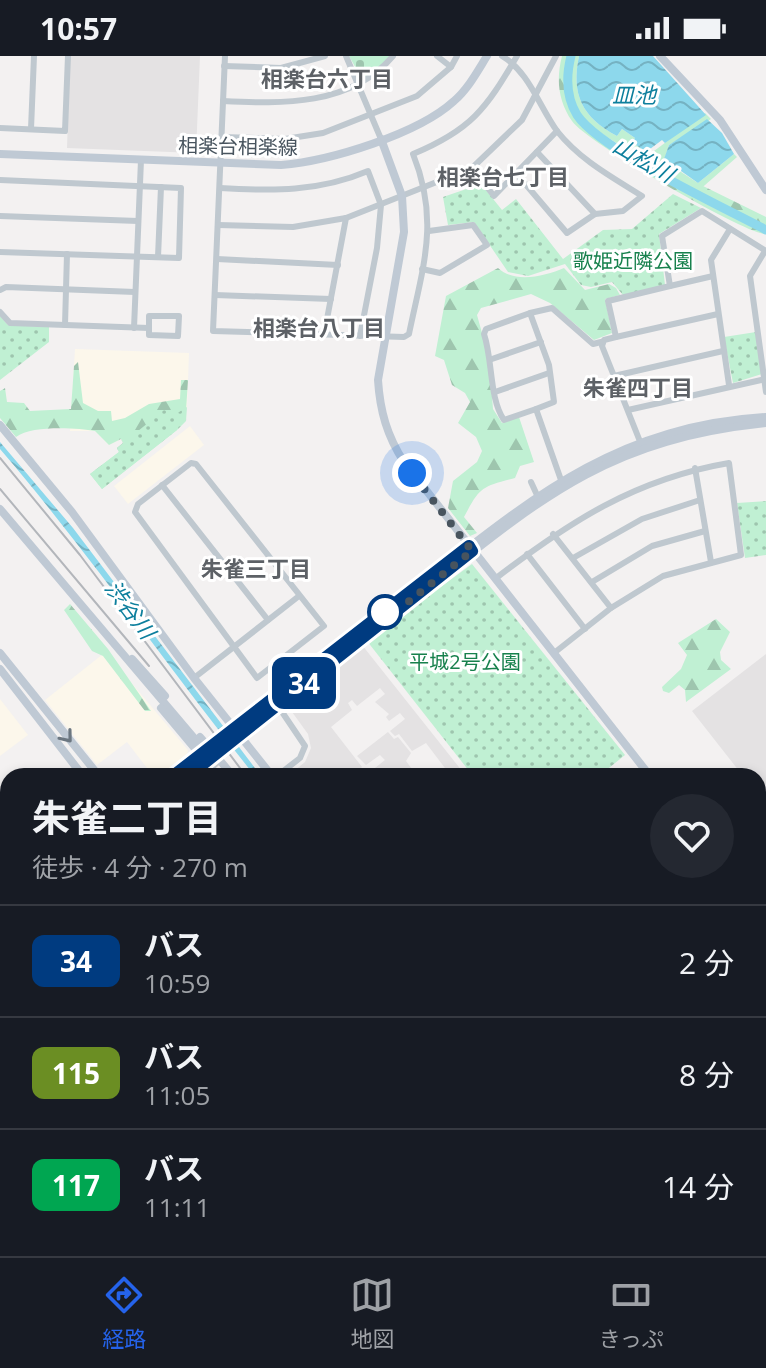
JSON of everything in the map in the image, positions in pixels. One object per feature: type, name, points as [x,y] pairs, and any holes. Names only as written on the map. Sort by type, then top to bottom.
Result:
[{"type":"street","points":[[31,129],[34,56]]},
{"type":"street","points":[[0,128],[65,131],[68,56]]},
{"type":"street","points":[[225,56],[213,331],[385,337],[407,337],[429,231],[426,187],[413,154],[452,138],[494,97],[515,59]]},
{"type":"street","points":[[224,66],[281,68],[325,56]]},
{"type":"street","points":[[346,56],[402,196],[404,232],[385,337],[379,391],[389,436],[404,462],[644,768]]},
{"type":"street","points":[[223,101],[294,102],[320,98],[376,75],[393,56]]},
{"type":"street","points":[[437,56],[451,67]]},
{"type":"street","points":[[222,137],[285,139],[323,133],[417,96],[451,67],[457,56]]},
{"type":"street","name":"相楽台相楽線","points":[[0,154],[309,162],[381,139],[446,108],[472,82],[487,56]]},
{"type":"street","points":[[502,56],[515,59],[557,131],[582,158],[642,196],[623,211],[595,214],[567,233],[516,173]]},
{"type":"street","points":[[218,225],[293,227],[346,218],[472,168],[522,120],[556,56]]},
{"type":"street","points":[[660,56],[720,120],[766,190]]},
{"type":"street","points":[[472,168],[494,196],[557,131]]},
{"type":"street","points":[[537,152],[595,214]]},
{"type":"street","points":[[134,328],[141,160]]},
{"type":"street","points":[[220,188],[287,191],[338,184],[368,171],[381,205],[377,248],[360,336]]},
{"type":"street","points":[[0,180],[181,188],[179,258],[0,252]]},
{"type":"street","points":[[158,257],[161,187]]},
{"type":"street","points":[[670,286],[662,236],[702,211],[766,251],[750,276],[763,343],[766,392]]},
{"type":"street","points":[[0,216],[138,221]]},
{"type":"street","points":[[324,335],[346,218]]},
{"type":"street","points":[[422,269],[440,273],[487,245],[473,225],[429,231]]},
{"type":"street","points":[[729,385],[711,260],[730,229]]},
{"type":"street","points":[[65,325],[67,254]]},
{"type":"street","points":[[217,259],[338,265]]},
{"type":"street","points":[[616,337],[608,301],[713,276]]},
{"type":"street","points":[[0,290],[6,287],[135,292]]},
{"type":"street","points":[[215,295],[331,299]]},
{"type":"street","points":[[755,307],[766,307]]},
{"type":"street","points":[[530,313],[541,342],[554,402],[504,420],[496,409],[492,359],[484,334],[486,329],[530,313],[552,308],[593,344],[718,314]]},
{"type":"street","points":[[0,312],[10,323],[149,328]]},
{"type":"street","points":[[149,316],[179,316],[178,336],[149,335],[149,328],[149,316]]},
{"type":"street","points":[[492,359],[541,342]]},
{"type":"street","points":[[601,342],[642,445]]},
{"type":"street","points":[[614,376],[723,351]]},
{"type":"street","points":[[495,392],[549,373]]},
{"type":"street","points":[[628,410],[766,379]]},
{"type":"street","points":[[536,409],[561,480]]},
{"type":"street","points":[[242,728],[278,706],[537,495],[561,480],[642,445],[766,420]]},
{"type":"street","points":[[0,425],[72,512],[194,678],[267,768]]},
{"type":"street","points":[[187,768],[214,751],[471,548],[551,493],[642,445]]},
{"type":"street","points":[[495,579],[553,534],[628,490],[695,468],[729,463],[741,555],[663,576],[611,608],[554,653]]},
{"type":"street","points":[[189,464],[196,464],[324,626],[257,678],[136,515],[138,504],[162,485],[189,464]]},
{"type":"street","points":[[695,468],[711,562]]},
{"type":"street","points":[[531,482],[537,495]]},
{"type":"street","points":[[162,485],[268,620]]},
{"type":"street","points":[[573,558],[642,519],[700,500]]},
{"type":"street","points":[[0,509],[200,745]]},
{"type":"street","points":[[592,582],[652,546],[705,531]]},
{"type":"street","points":[[553,534],[611,608]]},
{"type":"street","points":[[527,554],[585,629]]},
{"type":"street","points":[[194,678],[299,596]]},
{"type":"street","points":[[113,643],[140,666],[227,768]]},
{"type":"street","points":[[113,643],[203,759],[214,768]]},
{"type":"street","points":[[0,653],[93,768]]},
{"type":"street","points":[[0,669],[77,768]]},
{"type":"street","points":[[278,706],[305,746],[300,758],[286,768]]},
{"type":"street","points":[[195,768],[203,759]]},
{"type":"shaded area","points":[[70,56],[200,56],[196,153],[67,148]]},
{"type":"shaded area","points":[[75,349],[189,353],[187,407],[124,443],[121,439],[109,445],[95,431],[70,431]]},
{"type":"shaded area","points":[[190,426],[204,445],[128,504],[114,486]]},
{"type":"shaded area","points":[[362,645],[460,768],[445,768],[426,743],[412,751],[399,734],[395,736],[390,731],[405,719],[400,713],[389,721],[386,717],[389,714],[375,702],[385,694],[380,688],[357,706],[352,700],[348,703],[352,710],[331,727],[362,767],[298,768],[305,762],[311,748],[308,734],[287,705]]},
{"type":"shaded area","points":[[108,650],[119,668],[188,750],[187,756],[171,768],[147,768],[127,742],[97,765],[45,700]]},
{"type":"shaded area","points":[[766,654],[766,768],[737,768],[692,711]]},
{"type":"shaded area","points":[[0,699],[28,735],[0,756]]},
{"type":"shaded area","points":[[388,732],[394,739],[398,737],[411,753],[406,761],[411,768],[375,768],[385,760],[380,755],[366,765],[357,756]]},
{"type":"green space","points":[[349,56],[390,56],[375,74],[362,79]]},
{"type":"green space","points":[[562,56],[568,56],[565,79],[568,101],[574,115],[588,131],[634,163],[766,234],[753,231],[701,205],[635,167],[584,132],[572,121],[561,98],[559,73]]},
{"type":"green space","points":[[574,56],[579,56],[577,82],[582,104],[587,113],[605,129],[617,136],[622,129],[635,138],[633,143],[650,154],[705,113],[711,119],[669,145],[664,161],[698,183],[734,154],[737,157],[697,192],[623,147],[595,128],[576,106],[570,76]]},
{"type":"green space","name":"歌姫近隣公園","points":[[481,184],[502,210],[516,199],[563,259],[603,230],[632,229],[673,194],[701,208],[659,234],[665,285],[623,295],[612,282],[591,287],[581,285],[565,264],[528,276],[508,272],[474,222],[448,225],[443,197]]},
{"type":"green space","points":[[701,185],[766,217],[766,228],[697,192]]},
{"type":"green space","points":[[498,268],[521,277],[539,276],[564,268],[585,290],[609,284],[620,295],[605,299],[612,333],[594,340],[550,303],[531,294],[481,308],[477,315],[489,358],[493,409],[502,423],[519,417],[534,462],[520,466],[515,478],[488,486],[478,494],[464,517],[477,533],[470,536],[448,508],[453,481],[477,462],[482,451],[476,437],[458,423],[470,402],[465,393],[452,385],[444,360],[435,356],[446,296]]},
{"type":"green space","points":[[0,316],[8,325],[49,327],[49,342],[0,380]]},
{"type":"green space","points":[[756,332],[762,374],[733,383],[724,337]]},
{"type":"green space","points":[[78,362],[83,403],[98,411],[111,411],[112,421],[125,418],[149,404],[180,399],[181,380],[188,380],[186,411],[176,419],[177,430],[102,489],[90,474],[119,452],[117,448],[123,443],[121,439],[109,445],[95,431],[66,428],[43,429],[16,437],[0,418],[0,391],[5,388],[7,402],[24,403],[30,411],[71,409],[74,366]]},
{"type":"green space","points":[[187,407],[186,421],[177,430],[102,489],[90,474],[164,410],[176,414]]},
{"type":"green space","points":[[766,501],[766,555],[745,558],[737,503]]},
{"type":"green space","name":"平城2号公園","points":[[472,564],[625,755],[609,768],[467,768],[367,641]]},
{"type":"green space","points":[[70,604],[108,649],[151,711],[145,711],[103,656],[92,651],[64,610]]},
{"type":"green space","points":[[716,619],[730,632],[720,652],[721,660],[731,669],[686,702],[685,690],[679,685],[669,693],[663,691],[662,687],[681,669],[687,655],[678,643]]},
{"type":"water","name":"皿池","points":[[579,56],[653,56],[706,115],[646,152],[632,142],[635,138],[622,129],[617,136],[587,113],[578,93]]},
{"type":"water","points":[[707,119],[722,133],[734,154],[698,183],[664,159],[669,145]]},
{"type":"water","name":"渋谷川","points":[[0,442],[73,528],[255,768],[249,768],[66,529],[0,449]]},
{"type":"waterway","name":"山松川","points":[[571,56],[569,94],[577,115],[590,129],[636,161],[766,230]]},
{"type":"tunnel","points":[[200,745],[218,766]]},
{"type":"railway","points":[[0,458],[80,555],[240,768]]},
{"type":"railway","points":[[0,489],[149,666]]},
{"type":"bus line","name":"34","points":[[183,768],[469,546],[472,551],[198,768]]},
{"type":"district","name":"相楽台六丁目","points":[[327,78]]},
{"type":"district","name":"相楽台七丁目","points":[[503,176]]},
{"type":"district","name":"相楽台八丁目","points":[[319,327]]},
{"type":"district","name":"朱雀四丁目","points":[[638,387]]},
{"type":"district","name":"朱雀三丁目","points":[[256,568]]},
{"type":"route","points":[[385,612],[393,614],[472,551],[412,473]]}]
